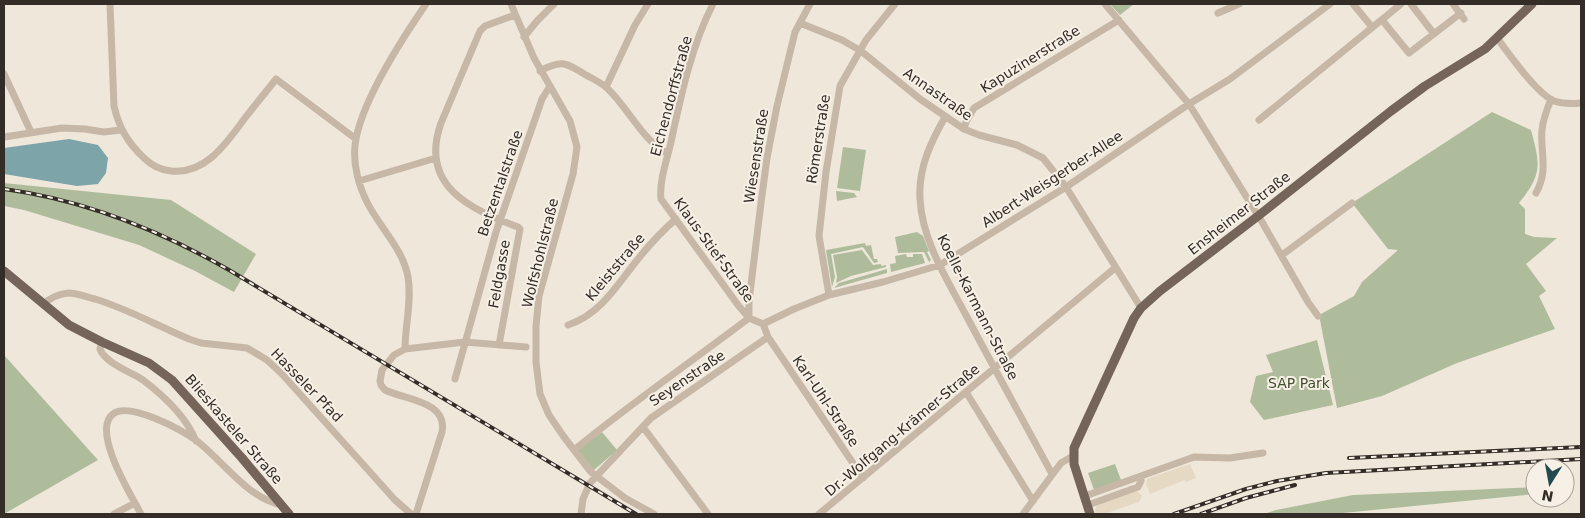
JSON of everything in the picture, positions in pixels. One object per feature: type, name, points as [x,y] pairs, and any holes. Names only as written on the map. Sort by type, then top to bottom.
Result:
[{"type":"main road","name":"Ensheimer Straße","points":[[1073,456],[1076,442],[1134,318],[1141,308],[1160,290],[1258,216],[1391,111],[1425,86],[1476,55],[1497,38],[1532,4]]},
{"type":"main road","name":"Blieskasteler Straße","points":[[4,271],[69,324],[102,342],[149,363],[172,380],[289,514]]},
{"type":"main road","points":[[1073,456],[1088,505]]},
{"type":"street","points":[[110,4],[114,106],[121,130],[146,160],[153,165],[167,171],[188,171],[198,166],[221,149],[276,79],[356,139]]},
{"type":"street","points":[[405,349],[409,293],[406,267],[391,239],[367,203],[359,181],[355,156],[356,139],[361,121],[376,87],[426,4]]},
{"type":"street","points":[[511,4],[540,71],[550,86]]},
{"type":"street","points":[[524,37],[537,20],[554,4]]},
{"type":"street","points":[[606,87],[634,25],[648,4]]},
{"type":"street","name":"Eichendorffstraße","points":[[665,168],[689,64],[713,4]]},
{"type":"street","name":"Wiesenstraße","points":[[749,318],[749,301],[767,158],[795,32],[810,4]]},
{"type":"street","name":"Römerstraße","points":[[829,295],[819,236],[821,206],[840,86],[866,40],[895,4]]},
{"type":"street","points":[[1105,4],[1189,104],[1282,255],[1303,295],[1318,316]]},
{"type":"street","points":[[1218,13],[1240,4]]},
{"type":"street","name":"Albert-Weisgerber-Allee","points":[[763,324],[829,295],[883,282],[940,265],[1066,187],[1189,104],[1228,81],[1330,4]]},
{"type":"street","points":[[1353,4],[1372,28]]},
{"type":"street","points":[[1259,120],[1401,4]]},
{"type":"street","points":[[1411,4],[1434,34]]},
{"type":"street","points":[[1382,20],[1409,53],[1462,16],[1453,4]]},
{"type":"street","points":[[500,220],[470,206],[458,197],[444,182],[436,158],[436,141],[441,123],[480,31],[485,26],[515,15]]},
{"type":"street","name":"Kapuzinerstraße","points":[[964,129],[974,108],[1119,20]]},
{"type":"street","name":"Annastraße","points":[[800,23],[842,40],[860,50],[899,83],[964,129],[1017,145],[1043,158],[1066,187],[1141,308]]},
{"type":"street","points":[[1497,38],[1534,85],[1551,99],[1561,103],[1581,104]]},
{"type":"street","points":[[540,71],[552,64],[563,63],[606,87],[649,139],[668,154]]},
{"type":"street","points":[[4,74],[31,132]]},
{"type":"street","name":"Betzentalstraße","points":[[455,379],[500,220],[542,99],[550,86]]},
{"type":"street","name":"Wolfshohlstraße","points":[[550,86],[570,121],[577,147],[574,174],[539,296],[536,326],[536,370],[540,394],[544,405],[574,450],[596,476],[625,498],[654,514]]},
{"type":"street","points":[[1536,192],[1543,177],[1542,124],[1551,99]]},
{"type":"street","name":"Koelle-Karmann-Straße","points":[[945,116],[927,152],[920,186],[920,200],[925,228],[940,265],[994,369],[1052,474]]},
{"type":"street","points":[[4,137],[73,128],[104,132],[121,130]]},
{"type":"street","points":[[359,181],[436,158]]},
{"type":"street","name":"Klaus-Stief-Straße","points":[[665,168],[660,191],[661,199],[749,318]]},
{"type":"street","points":[[1282,255],[1352,203]]},
{"type":"street","name":"Kleiststraße","points":[[568,325],[584,318],[604,302],[653,241],[676,219]]},
{"type":"street","name":"Feldgasse","points":[[500,220],[520,229],[500,345]]},
{"type":"street","name":"Dr.-Wolfgang-Krämer-Straße","points":[[819,514],[828,511],[862,478],[1115,268]]},
{"type":"street","name":"Hasseler Pfad","points":[[44,304],[48,300],[69,293],[120,308],[201,343],[247,348],[256,353],[282,374],[395,500],[410,514]]},
{"type":"street","points":[[574,450],[616,416],[749,318],[763,324],[768,337]]},
{"type":"street","name":"Seyenstraße","points":[[581,514],[585,492],[596,476],[663,408],[768,337]]},
{"type":"street","name":"Karl-Uhl-Straße","points":[[768,337],[862,478]]},
{"type":"street","points":[[102,342],[100,349],[107,359],[142,380],[169,404],[189,426],[197,441]]},
{"type":"street","points":[[416,514],[442,432],[443,420],[435,409],[428,405],[386,390],[380,381],[382,370],[397,352],[405,349],[465,342],[526,347]]},
{"type":"street","points":[[966,392],[1033,502]]},
{"type":"street","points":[[142,514],[108,445],[106,422],[111,415],[124,410],[146,415],[164,422],[197,441],[246,486],[269,501],[282,505]]},
{"type":"street","points":[[643,427],[708,514]]},
{"type":"street","points":[[1088,505],[1141,476],[1194,457],[1230,458],[1264,453]]},
{"type":"street","points":[[1024,514],[1061,463],[1073,456]]},
{"type":"street","points":[[1088,505],[1138,487],[1141,476]]},
{"type":"street","points":[[114,514],[135,503]]},
{"type":"green space","points":[[1110,4],[1134,4],[1120,15]]},
{"type":"green space","points":[[1492,112],[1531,130],[1536,152],[1537,168],[1532,184],[1519,203],[1525,209],[1525,234],[1534,237],[1557,238],[1526,264],[1546,291],[1539,296],[1555,329],[1457,363],[1382,396],[1337,408],[1319,315],[1354,296],[1362,282],[1398,250],[1388,249],[1352,203]]},
{"type":"green space","points":[[843,147],[866,150],[860,191],[837,188]]},
{"type":"green space","points":[[4,183],[171,200],[256,254],[234,292],[195,271],[139,245],[24,210],[4,206]]},
{"type":"green space","points":[[836,191],[854,193],[857,197],[837,201]]},
{"type":"green space","points":[[917,232],[923,236],[929,251],[927,252],[931,260],[929,262],[924,252],[898,253],[895,237]]},
{"type":"green space","points":[[865,243],[866,246],[871,245],[874,259],[877,259],[878,262],[874,263],[863,247],[831,254],[835,277],[832,287],[826,250]]},
{"type":"green space","points":[[862,250],[873,265],[881,264],[881,266],[886,265],[886,267],[851,276],[836,283],[837,277],[833,255]]},
{"type":"green space","points":[[906,254],[907,257],[913,257],[913,254],[922,254],[925,263],[891,272],[890,264],[896,263],[895,256]]},
{"type":"green space","points":[[887,269],[887,273],[834,288],[839,283]]},
{"type":"green space","name":"SAP Park","points":[[1317,340],[1333,405],[1264,420],[1250,402],[1256,376],[1273,372],[1266,355]]},
{"type":"green space","points":[[4,355],[98,460],[4,514]]},
{"type":"green space","points":[[602,432],[617,450],[594,470],[577,450]]},
{"type":"green space","points":[[1115,464],[1121,480],[1094,490],[1088,473]]},
{"type":"green space","points":[[1525,487],[1525,495],[1333,514],[1264,514],[1353,495]]},
{"type":"shaded area","points":[[1190,464],[1196,478],[1186,482],[1185,480],[1150,494],[1146,484],[1147,479]]},
{"type":"shaded area","points":[[1136,491],[1142,495],[1139,502],[1104,514],[1097,514],[1095,512],[1098,505]]},
{"type":"water","points":[[69,139],[98,145],[108,158],[106,173],[98,184],[77,186],[4,174],[4,148]]},
{"type":"railway","points":[[4,189],[34,194],[92,209],[148,230],[203,255],[636,514]]},
{"type":"railway","points":[[1349,458],[1581,447]]},
{"type":"railway","points":[[1174,514],[1246,489],[1277,481],[1326,473],[1581,459]]},
{"type":"railway","points":[[1201,514],[1246,498],[1295,485]]}]
